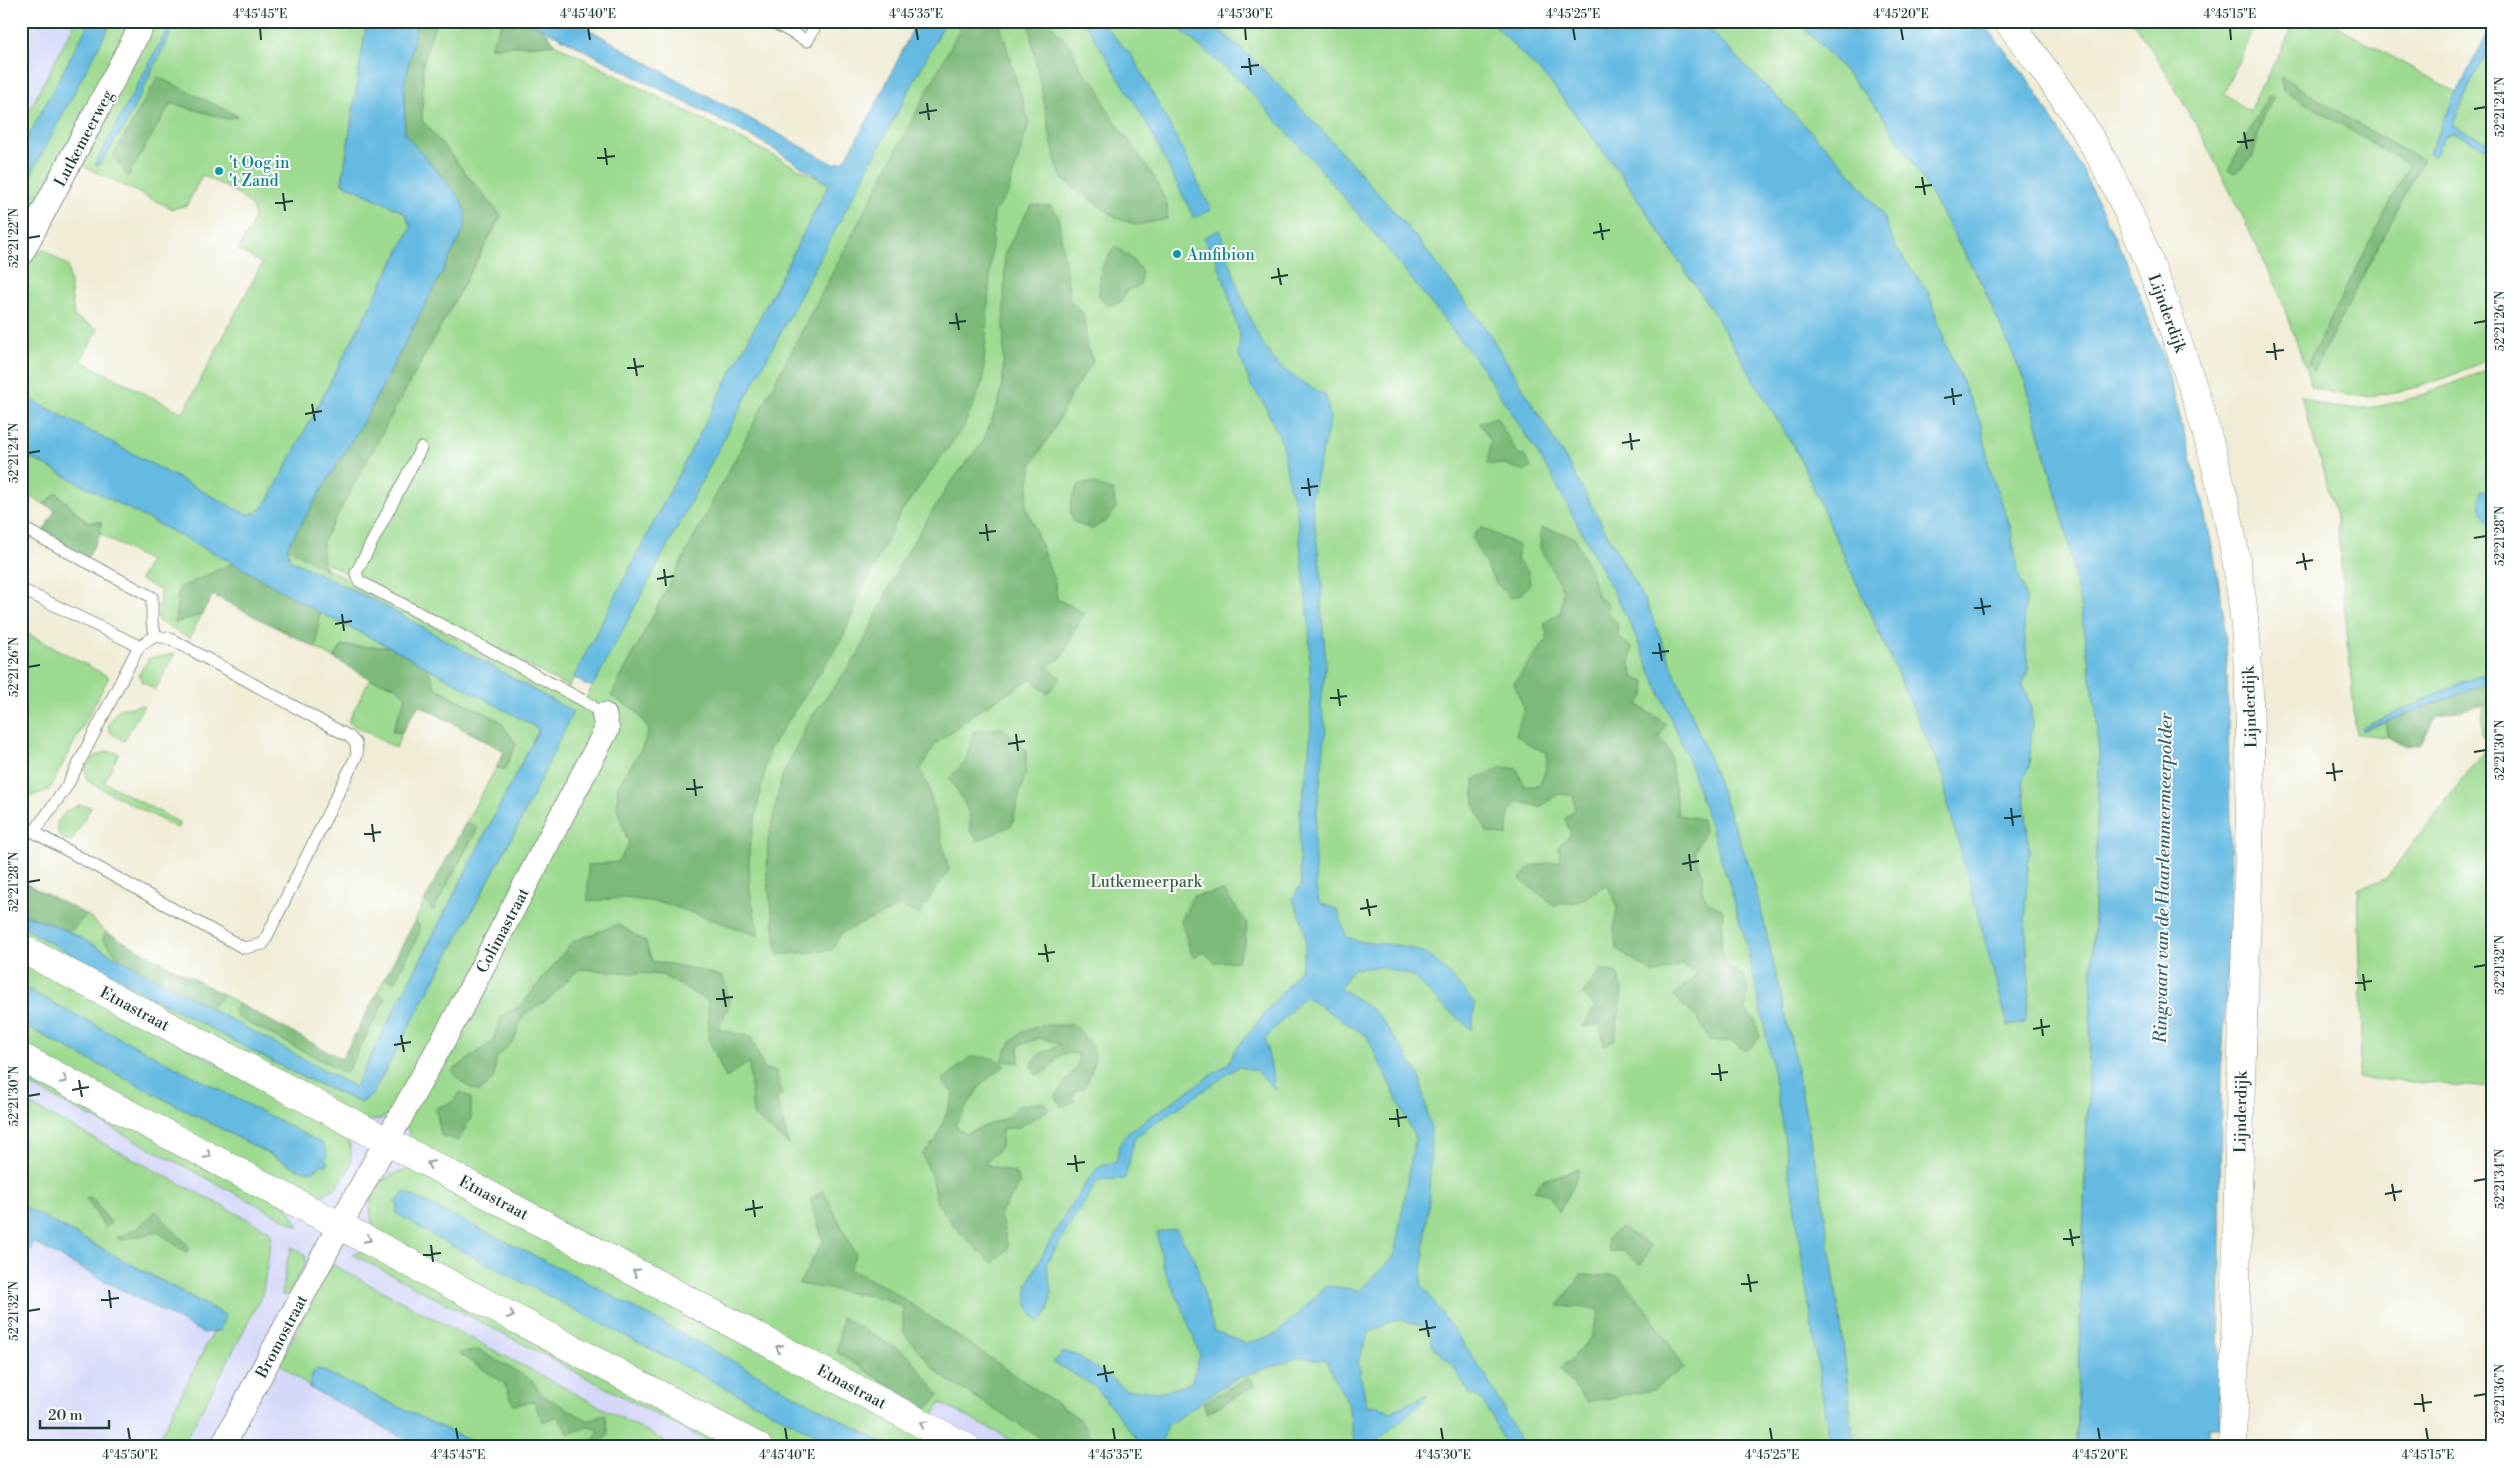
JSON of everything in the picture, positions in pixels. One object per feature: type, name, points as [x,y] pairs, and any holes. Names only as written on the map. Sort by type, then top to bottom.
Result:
[{"type":"street","name":"Lutkemeerweg","points":[[21,254],[144,21]]},
{"type":"street","name":"Lijnderdijk","points":[[2008,21],[2048,73],[2093,143],[2121,195],[2158,283],[2196,391],[2223,491],[2241,583],[2247,651],[2251,810],[2242,1055],[2233,1447]]},
{"type":"street","name":"Colimastraat","points":[[340,1225],[388,1142],[607,729],[604,715]]},
{"type":"street","name":"Etnastraat","points":[[21,948],[966,1447]]},
{"type":"street","points":[[21,1057],[758,1447]]},
{"type":"street","name":"Bromostraat","points":[[222,1447],[340,1225]]},
{"type":"lane","points":[[771,21],[807,41],[818,21]]},
{"type":"lane","points":[[421,448],[356,572],[360,581],[586,702],[604,715]]},
{"type":"lane","points":[[21,527],[152,597],[152,623],[156,636]]},
{"type":"lane","points":[[21,589],[139,646]]},
{"type":"lane","points":[[21,825],[244,948],[263,944],[357,755],[356,744],[350,737],[188,648],[171,639],[156,636],[139,646],[67,786],[34,832]]},
{"type":"shaded area","points":[[21,21],[95,21],[21,163]]},
{"type":"shaded area","points":[[21,919],[944,1396],[1022,1443],[1020,1447],[21,1447]]},
{"type":"green space","points":[[76,21],[90,21],[21,150],[21,126]]},
{"type":"green space","points":[[112,21],[133,21],[21,234],[21,193]]},
{"type":"green space","points":[[149,21],[371,21],[365,32],[342,183],[405,213],[411,228],[269,499],[259,510],[249,514],[245,514],[21,394],[21,265],[26,256],[45,250],[68,266],[74,317],[98,329],[81,361],[183,413],[262,263],[238,250],[254,218],[250,204],[235,192],[202,175],[187,205],[173,209],[85,167],[78,159]]},
{"type":"green space","points":[[417,21],[436,21],[423,62],[422,120],[501,216],[323,541],[322,561],[328,571],[287,547],[369,412],[464,230],[405,134],[404,87]]},
{"type":"green space","points":[[436,21],[503,21],[491,47],[555,44],[829,184],[569,687],[322,561],[323,541],[501,216],[422,120],[423,62]]},
{"type":"green space","points":[[503,21],[519,21],[533,24],[550,36],[555,44],[490,47]]},
{"type":"green space","name":"Lutkemeerpark","points":[[941,21],[1188,21],[1254,80],[1502,375],[1629,602],[1751,924],[1839,1447],[1018,1447],[1019,1444],[941,1403],[929,1420],[410,1142],[408,1128],[390,1114],[379,1120],[365,1121],[21,942],[21,926],[294,1073],[360,1103],[372,1095],[517,828],[573,712],[376,601],[290,560],[287,547],[590,710],[596,719],[615,728],[586,698],[852,178]]},
{"type":"green space","points":[[964,21],[999,21],[1029,123],[1007,195],[994,212],[983,381],[964,426],[901,512],[864,586],[843,637],[769,750],[749,849],[750,891],[759,936],[664,903],[624,898],[588,901],[588,865],[618,862],[629,844],[617,809],[618,786],[641,750],[649,730],[635,710],[611,696]]},
{"type":"green space","points":[[1028,21],[1047,21],[1071,46],[1081,69],[1099,88],[1105,107],[1154,177],[1167,204],[1167,219],[1137,225],[1117,218],[1062,179],[1055,159]]},
{"type":"green space","points":[[1209,21],[1490,21],[1551,83],[1625,180],[1713,312],[1798,454],[1944,776],[1946,797],[2009,1026],[2025,1023],[2029,993],[2025,907],[2029,852],[2023,781],[2029,768],[2032,725],[2031,706],[2022,685],[2028,670],[2023,619],[2026,599],[2018,572],[2010,526],[1989,467],[1982,426],[1945,343],[1928,292],[1896,248],[1881,212],[1843,164],[1701,21],[1797,21],[1881,113],[1911,160],[1982,284],[2026,384],[2066,530],[2079,598],[2097,718],[2099,764],[2076,1447],[1854,1447],[1842,1334],[1823,1202],[1792,1045],[1769,944],[1751,871],[1705,748],[1649,609],[1564,456],[1489,333],[1416,237],[1330,139],[1255,61]]},
{"type":"green space","points":[[2132,21],[2236,21],[2253,29],[2224,93],[2249,111],[2296,21],[2329,21],[2456,93],[2446,115],[2435,155],[2444,138],[2454,133],[2493,151],[2493,356],[2441,379],[2402,391],[2364,396],[2333,393],[2312,387],[2284,305],[2246,223],[2201,134],[2160,62]]},
{"type":"green space","points":[[2493,41],[2493,144],[2452,127],[2473,78]]},
{"type":"green space","points":[[158,77],[238,116],[227,119],[171,103],[128,176],[113,156]]},
{"type":"green space","points":[[2282,77],[2386,141],[2423,160],[2313,372],[2308,363],[2409,165],[2282,89]]},
{"type":"green space","points":[[2268,96],[2274,98],[2263,116],[2253,156],[2235,173],[2228,170]]},
{"type":"green space","points":[[1031,205],[1051,206],[1058,215],[1070,301],[1083,313],[1087,346],[1093,362],[1073,391],[1051,434],[1032,463],[1026,505],[1055,583],[1057,599],[1084,613],[1061,658],[1046,667],[1061,678],[1047,694],[1031,679],[979,710],[935,744],[920,770],[928,785],[949,870],[919,914],[900,906],[841,933],[832,950],[778,955],[767,875],[768,841],[782,776],[809,720],[858,655],[901,562],[948,486],[983,442],[1000,398],[1003,378],[1005,252]]},
{"type":"green space","points":[[1115,246],[1133,260],[1142,271],[1140,285],[1127,290],[1122,301],[1107,306],[1099,297],[1101,268]]},
{"type":"green space","points":[[2493,368],[2493,490],[2481,491],[2493,520],[2493,669],[2362,728],[2362,731],[2385,722],[2388,737],[2356,734],[2337,520],[2301,395],[2322,405],[2366,408],[2409,399]]},
{"type":"green space","points":[[1496,417],[1517,453],[1525,457],[1531,467],[1525,472],[1505,464],[1487,464],[1491,441],[1479,423]]},
{"type":"green space","points":[[21,453],[233,563],[179,589],[175,622],[202,614],[190,638],[158,621],[160,590],[140,580],[149,561],[100,534],[101,522],[87,522],[57,493],[44,504],[21,492]]},
{"type":"green space","points":[[1092,483],[1113,491],[1116,508],[1106,521],[1092,529],[1074,522],[1070,507],[1074,493],[1080,484]]},
{"type":"green space","points":[[57,493],[86,522],[101,522],[100,534],[88,557],[43,532],[55,510],[44,504]]},
{"type":"green space","points":[[1481,527],[1519,546],[1517,560],[1528,572],[1530,584],[1521,594],[1510,598],[1495,582],[1472,538]]},
{"type":"green space","points":[[1541,528],[1560,532],[1575,538],[1592,576],[1598,597],[1610,605],[1605,610],[1617,622],[1619,638],[1632,648],[1630,664],[1634,678],[1646,682],[1645,694],[1638,705],[1666,724],[1659,737],[1670,751],[1678,815],[1702,819],[1704,833],[1694,852],[1704,877],[1701,889],[1708,902],[1723,910],[1721,947],[1726,966],[1744,976],[1748,995],[1745,1010],[1755,1020],[1760,1038],[1747,1051],[1731,1041],[1710,1041],[1697,1018],[1673,996],[1697,975],[1683,964],[1654,974],[1616,948],[1614,929],[1617,907],[1607,884],[1580,901],[1554,905],[1520,879],[1531,866],[1560,861],[1559,846],[1571,834],[1565,818],[1575,810],[1573,795],[1558,794],[1540,807],[1518,801],[1509,812],[1507,836],[1487,832],[1474,804],[1474,779],[1503,767],[1517,769],[1524,786],[1539,786],[1546,769],[1547,752],[1533,747],[1516,735],[1524,708],[1514,683],[1548,639],[1544,623],[1561,612],[1563,590],[1540,548]]},
{"type":"green space","points":[[233,563],[320,613],[316,648],[213,595],[202,614],[175,623],[179,588]]},
{"type":"green space","points":[[320,613],[390,647],[342,646],[334,658],[316,648]]},
{"type":"green space","points":[[21,630],[109,677],[49,790],[21,800]]},
{"type":"green space","points":[[342,646],[390,647],[427,667],[436,688],[500,721],[516,743],[505,769],[496,768],[504,751],[419,705],[402,732],[392,732],[406,697],[395,686],[370,679],[334,658]]},
{"type":"green space","points":[[175,654],[155,690],[142,681],[139,674],[149,658]]},
{"type":"green space","points":[[427,667],[539,729],[355,1087],[208,1009],[224,995],[239,1004],[234,1010],[346,1073],[386,999],[377,993],[385,977],[394,983],[419,925],[415,921],[425,900],[433,911],[478,828],[466,822],[496,768],[505,769],[516,744],[500,721],[436,688]]},
{"type":"green space","points":[[370,679],[395,686],[406,697],[392,731],[402,732],[396,748],[348,722]]},
{"type":"green space","points":[[2493,681],[2493,698],[2484,705],[2437,716],[2420,744],[2404,746],[2388,737],[2385,722]]},
{"type":"green space","points":[[2493,698],[2493,1088],[2358,1078],[2362,1032],[2358,889],[2386,879],[2491,742],[2481,735],[2484,705]]},
{"type":"green space","points":[[144,705],[124,741],[111,733],[108,726],[119,709]]},
{"type":"green space","points":[[1002,728],[1026,750],[1026,770],[1012,825],[978,841],[970,830],[967,809],[949,778],[966,761],[973,732]]},
{"type":"green space","points":[[107,751],[119,753],[104,782],[180,823],[177,828],[87,781],[85,769],[94,757]]},
{"type":"green space","points":[[79,805],[91,807],[71,843],[58,835],[57,823],[66,811]]},
{"type":"green space","points":[[466,822],[478,827],[433,911],[425,900]]},
{"type":"green space","points":[[21,881],[87,915],[70,932],[21,913]]},
{"type":"green space","points":[[1224,891],[1247,923],[1245,943],[1237,961],[1214,962],[1204,952],[1193,958],[1181,921],[1193,896]]},
{"type":"green space","points":[[87,915],[106,932],[103,939],[123,962],[70,932]]},
{"type":"green space","points":[[415,921],[419,925],[419,934],[394,983],[385,977]]},
{"type":"green space","points":[[618,924],[646,942],[652,961],[692,968],[723,977],[730,1003],[718,1029],[751,1037],[764,1069],[776,1071],[782,1094],[777,1100],[789,1145],[753,1115],[749,1062],[726,1078],[709,1040],[708,1001],[662,975],[579,969],[549,999],[523,1015],[514,1040],[496,1059],[494,1078],[480,1092],[465,1085],[452,1071],[493,1041],[502,1016],[521,1006],[572,942]]},
{"type":"green space","points":[[106,932],[224,995],[208,1009],[123,962],[103,939]]},
{"type":"green space","points":[[21,959],[346,1132],[351,1151],[350,1168],[337,1187],[319,1197],[299,1196],[21,1052],[21,1024],[298,1169],[328,1162],[324,1160],[323,1144],[21,986]]},
{"type":"green space","points":[[1602,969],[1617,973],[1622,990],[1615,1040],[1604,1046],[1600,1024],[1583,1027],[1595,1007],[1583,994]]},
{"type":"green space","points":[[377,993],[386,998],[346,1073],[237,1017],[234,1010],[239,1004],[342,1059]]},
{"type":"green space","points":[[1043,1025],[1074,1025],[1093,1048],[1095,1059],[1085,1087],[1073,1093],[1075,1101],[1061,1107],[1056,1096],[1078,1064],[1078,1053],[1062,1054],[1046,1071],[1036,1075],[1032,1065],[1035,1059],[1041,1053],[1060,1044],[1040,1038],[1019,1045],[1019,1063],[1002,1061],[1012,1040],[1016,1036]]},
{"type":"green space","points":[[970,1057],[993,1058],[1005,1066],[983,1082],[955,1125],[965,1134],[1008,1117],[1017,1106],[1045,1102],[1050,1109],[1019,1127],[1002,1129],[1001,1147],[985,1164],[1015,1173],[1020,1184],[1000,1214],[1008,1248],[992,1264],[955,1227],[937,1203],[931,1175],[922,1154],[936,1140],[954,1094],[942,1081]]},
{"type":"green space","points":[[21,1067],[287,1206],[299,1227],[21,1080]]},
{"type":"green space","points":[[461,1092],[471,1098],[471,1118],[458,1141],[441,1135],[436,1108],[452,1102]]},
{"type":"green space","points":[[21,1100],[268,1230],[272,1236],[262,1296],[182,1447],[155,1447],[213,1332],[220,1330],[225,1315],[21,1205]]},
{"type":"green space","points":[[417,1169],[951,1447],[771,1447],[377,1234],[370,1209],[376,1189],[392,1175]]},
{"type":"green space","points":[[1579,1169],[1574,1185],[1559,1212],[1549,1195],[1534,1190],[1543,1180]]},
{"type":"green space","points":[[823,1191],[856,1254],[849,1269],[889,1289],[1081,1420],[1095,1447],[1055,1447],[940,1375],[903,1332],[903,1307],[883,1298],[799,1284],[823,1241],[810,1199]]},
{"type":"green space","points":[[91,1197],[111,1223],[105,1228],[86,1198]]},
{"type":"green space","points":[[156,1211],[189,1247],[187,1253],[158,1232],[121,1240],[117,1238],[138,1228]]},
{"type":"green space","points":[[1622,1228],[1651,1246],[1641,1265],[1624,1251],[1608,1251],[1607,1238]]},
{"type":"green space","points":[[292,1247],[305,1254],[306,1261],[288,1296],[282,1295],[287,1261]]},
{"type":"green space","points":[[375,1252],[743,1447],[718,1447],[352,1254]]},
{"type":"green space","points":[[333,1265],[676,1447],[483,1447],[319,1369],[314,1371],[309,1381],[312,1389],[280,1364],[319,1284]]},
{"type":"green space","points":[[1581,1275],[1618,1276],[1648,1311],[1684,1367],[1653,1390],[1587,1402],[1560,1369],[1592,1337],[1599,1309],[1558,1306]]},
{"type":"green space","points":[[842,1317],[909,1356],[939,1395],[927,1410],[837,1352]]},
{"type":"green space","points":[[479,1350],[530,1379],[544,1396],[589,1421],[605,1414],[609,1435],[591,1447],[599,1430],[590,1426],[569,1434],[557,1416],[542,1422],[534,1401],[514,1405],[504,1383],[458,1353]]},
{"type":"green space","points":[[1249,1377],[1255,1386],[1207,1413],[1203,1403]]},
{"type":"water","points":[[90,21],[112,21],[21,193],[21,150]]},
{"type":"water","points":[[371,21],[417,21],[404,87],[405,134],[459,197],[465,213],[465,225],[369,412],[287,547],[290,560],[376,601],[573,712],[517,828],[372,1095],[361,1103],[294,1073],[37,936],[21,926],[21,913],[70,932],[355,1087],[539,729],[390,647],[320,613],[233,563],[21,453],[21,394],[245,514],[258,513],[269,499],[411,228],[405,213],[342,183],[365,32]]},
{"type":"water","points":[[528,21],[575,21],[669,75],[834,164],[845,160],[873,110],[917,21],[946,21],[593,686],[584,685],[580,680],[573,678],[829,184],[762,142]]},
{"type":"water","points":[[1084,21],[1100,21],[1133,57],[1174,133],[1211,210],[1194,218],[1145,120]]},
{"type":"water","points":[[1170,21],[1209,21],[1255,61],[1330,139],[1416,237],[1489,333],[1564,456],[1649,609],[1705,748],[1751,871],[1769,944],[1792,1045],[1823,1202],[1842,1334],[1854,1447],[1830,1447],[1783,1129],[1768,1043],[1747,947],[1729,883],[1687,756],[1629,621],[1549,471],[1483,369],[1393,256],[1311,158],[1239,80]]},
{"type":"water","points":[[1490,21],[1701,21],[1843,164],[1881,212],[1896,248],[1928,292],[1945,343],[1982,426],[1989,467],[2010,526],[2018,572],[2026,599],[2023,619],[2028,670],[2022,685],[2031,706],[2032,725],[2029,768],[2023,781],[2029,852],[2025,907],[2029,993],[2025,1023],[2008,1026],[1946,797],[1944,776],[1798,454],[1713,312],[1625,180],[1551,83]]},
{"type":"water","name":"Ringvaart van de Haarlemmermeerpolder","points":[[1797,21],[1982,21],[2031,84],[2081,167],[2128,265],[2164,358],[2203,502],[2224,618],[2227,668],[2231,871],[2228,969],[2221,1074],[2219,1427],[2209,1427],[2210,1447],[2076,1447],[2099,764],[2097,718],[2079,598],[2066,530],[2026,384],[1982,284],[1911,160],[1881,113]]},
{"type":"water","points":[[2493,23],[2493,41],[2473,78],[2452,126],[2493,144],[2493,151],[2454,133],[2444,136],[2435,156],[2429,153],[2456,93]]},
{"type":"water","points":[[170,25],[174,26],[125,126],[99,165],[95,164]]},
{"type":"water","points":[[1219,230],[1248,315],[1265,347],[1275,361],[1286,371],[1326,396],[1330,419],[1311,498],[1322,581],[1321,608],[1326,661],[1321,706],[1326,728],[1314,840],[1316,888],[1320,903],[1338,910],[1346,937],[1362,942],[1411,948],[1439,964],[1475,1004],[1472,1030],[1445,1008],[1413,976],[1381,967],[1352,969],[1340,988],[1377,1013],[1419,1074],[1431,1130],[1429,1201],[1421,1284],[1486,1376],[1523,1447],[1506,1447],[1492,1416],[1479,1397],[1470,1394],[1453,1366],[1433,1347],[1431,1336],[1421,1325],[1395,1319],[1368,1334],[1358,1362],[1367,1407],[1378,1406],[1391,1412],[1428,1394],[1422,1402],[1378,1440],[1376,1447],[1355,1447],[1348,1404],[1326,1361],[1301,1357],[1232,1380],[1167,1426],[1160,1447],[1139,1447],[1135,1436],[1094,1386],[1053,1362],[1064,1352],[1077,1355],[1127,1390],[1163,1392],[1191,1383],[1200,1356],[1185,1314],[1163,1267],[1157,1233],[1176,1229],[1194,1257],[1214,1331],[1246,1343],[1277,1334],[1327,1286],[1360,1290],[1394,1257],[1415,1138],[1367,1036],[1304,996],[1265,1039],[1276,1091],[1256,1070],[1238,1067],[1135,1137],[1125,1179],[1098,1180],[1046,1264],[1051,1295],[1048,1310],[1039,1322],[1033,1316],[1028,1301],[1027,1287],[1038,1263],[1059,1225],[1091,1175],[1098,1168],[1116,1162],[1119,1145],[1128,1132],[1229,1063],[1235,1050],[1300,970],[1305,949],[1305,933],[1293,898],[1301,885],[1299,853],[1300,812],[1308,766],[1311,724],[1309,625],[1296,505],[1289,487],[1283,445],[1263,402],[1251,386],[1238,352],[1240,337],[1226,286],[1216,259],[1203,238]]},
{"type":"water","points":[[2481,490],[2493,490],[2493,529],[2486,521],[2482,511],[2480,501]]},
{"type":"water","points":[[2493,669],[2493,681],[2361,731],[2362,728]]},
{"type":"water","points":[[21,986],[323,1144],[327,1153],[325,1160],[328,1162],[326,1166],[322,1164],[313,1172],[298,1169],[21,1024]]},
{"type":"water","points":[[404,1192],[574,1275],[891,1447],[839,1447],[435,1237],[396,1213],[398,1205],[394,1202],[398,1201]]},
{"type":"water","points":[[21,1205],[225,1315],[220,1331],[203,1333],[34,1243],[21,1267]]},
{"type":"water","points":[[319,1369],[483,1447],[420,1447],[312,1389],[309,1381],[314,1371]]},
{"type":"place","name":"'t Oog in 't Zand","points":[[219,171]]},
{"type":"place","name":"Amfibion","points":[[1177,254]]}]
